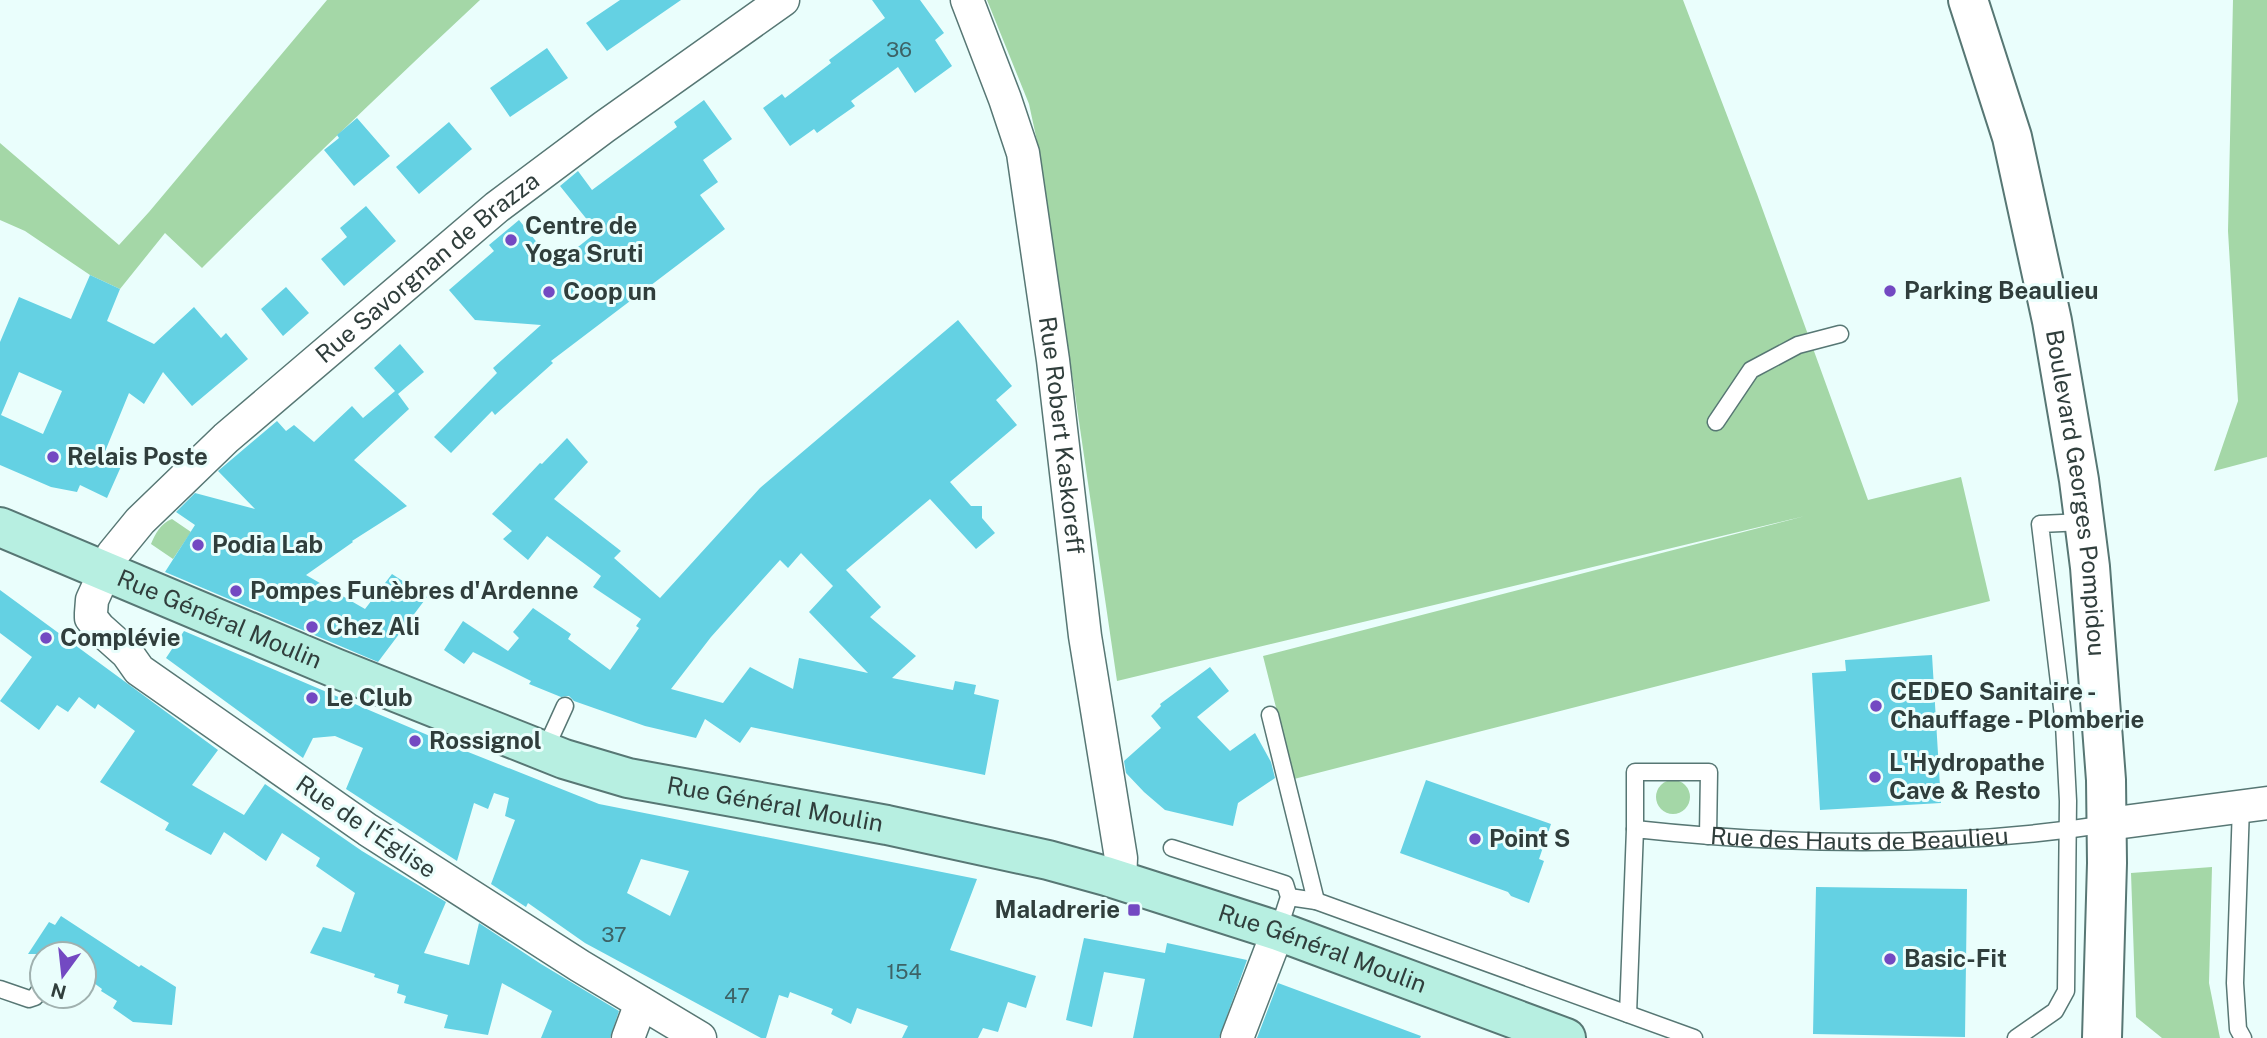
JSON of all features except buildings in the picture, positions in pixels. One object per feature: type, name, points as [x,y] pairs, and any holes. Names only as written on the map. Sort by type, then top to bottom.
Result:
[{"type":"main road","name":"Rue Général Moulin","points":[[0,527],[544,752],[628,778],[887,825],[1048,860],[1120,880],[1283,914],[1566,1038]]},
{"type":"street","name":"Rue Savorgnan de Brazza","points":[[105,572],[113,554],[140,521],[226,438],[487,215],[604,127],[783,0]]},
{"type":"street","name":"Rue Robert Kaskoreff","points":[[967,0],[1023,153],[1053,360],[1085,636],[1121,858],[1120,880]]},
{"type":"street","name":"Boulevard Georges Pompidou","points":[[1968,0],[2012,137],[2052,321],[2079,480],[2091,581],[2108,824],[2102,1038]]},
{"type":"street","name":"Rue de l'Église","points":[[105,572],[92,600],[92,618],[99,628],[127,653],[139,670],[368,830],[580,966],[700,1038]]},
{"type":"street","name":"Rue des Hauts de Beaulieu","points":[[2108,824],[2254,805]]},
{"type":"street","points":[[1237,1038],[1283,914]]},
{"type":"street","points":[[628,1038],[641,1003]]},
{"type":"lane","points":[[1716,422],[1751,370],[1798,345],[1840,334]]},
{"type":"lane","points":[[2016,1038],[2055,1011],[2066,991],[2068,801],[2064,724],[2040,524],[2084,522]]},
{"type":"lane","points":[[544,752],[565,706]]},
{"type":"lane","points":[[1270,715],[1316,901]]},
{"type":"lane","points":[[1628,1014],[1635,772],[1709,772],[1708,836]]},
{"type":"lane","points":[[2243,1038],[2238,1029],[2235,983],[2254,805]]},
{"type":"lane","name":"Rue des Hauts de Beaulieu","points":[[1635,828],[1791,842],[1875,842],[1998,836],[2108,824]]},
{"type":"lane","points":[[1172,848],[1286,884],[1283,914],[1316,901],[1694,1038]]},
{"type":"lane","points":[[0,989],[28,999]]},
{"type":"green space","points":[[327,0],[480,0],[202,268],[165,233],[120,289],[90,275],[25,231],[0,220],[0,143],[119,245]]},
{"type":"green space","points":[[987,0],[1683,0],[1868,500],[1961,477],[1990,601],[1294,779],[1263,656],[1805,516],[1117,681],[1040,155],[1029,104]]},
{"type":"green space","points":[[2233,0],[2267,0],[2267,457],[2214,471],[2238,401],[2228,231]]},
{"type":"green space","points":[[172,519],[191,532],[173,559],[151,544],[162,526]]},
{"type":"green space","points":[[1673,780],[1685,785],[1690,797],[1685,809],[1673,814],[1661,809],[1656,797],[1661,785]]},
{"type":"green space","points":[[2212,867],[2209,983],[2220,1038],[2162,1038],[2136,1017],[2131,873]]},
{"type":"place","name":"Centre de Yoga Sruti","points":[[511,240]]},
{"type":"place","name":"Parking Beaulieu","points":[[1890,291]]},
{"type":"place","name":"Coop un","points":[[549,292]]},
{"type":"place","name":"Relais Poste","points":[[53,457]]},
{"type":"place","name":"Podia Lab","points":[[198,545]]},
{"type":"place","name":"Pompes Funèbres d'Ardenne","points":[[236,591]]},
{"type":"place","name":"Chez Ali","points":[[312,627]]},
{"type":"place","name":"Complévie","points":[[46,638]]},
{"type":"place","name":"Le Club","points":[[312,698]]},
{"type":"place","name":"CEDEO Sanitaire - Chauffage - Plomberie","points":[[1876,706]]},
{"type":"place","name":"Rossignol","points":[[415,741]]},
{"type":"place","name":"L'Hydropathe Cave & Resto","points":[[1875,777]]},
{"type":"place","name":"Point S","points":[[1475,839]]},
{"type":"place","name":"Maladrerie","points":[[1134,910]]},
{"type":"place","name":"Basic-Fit","points":[[1890,959]]}]
